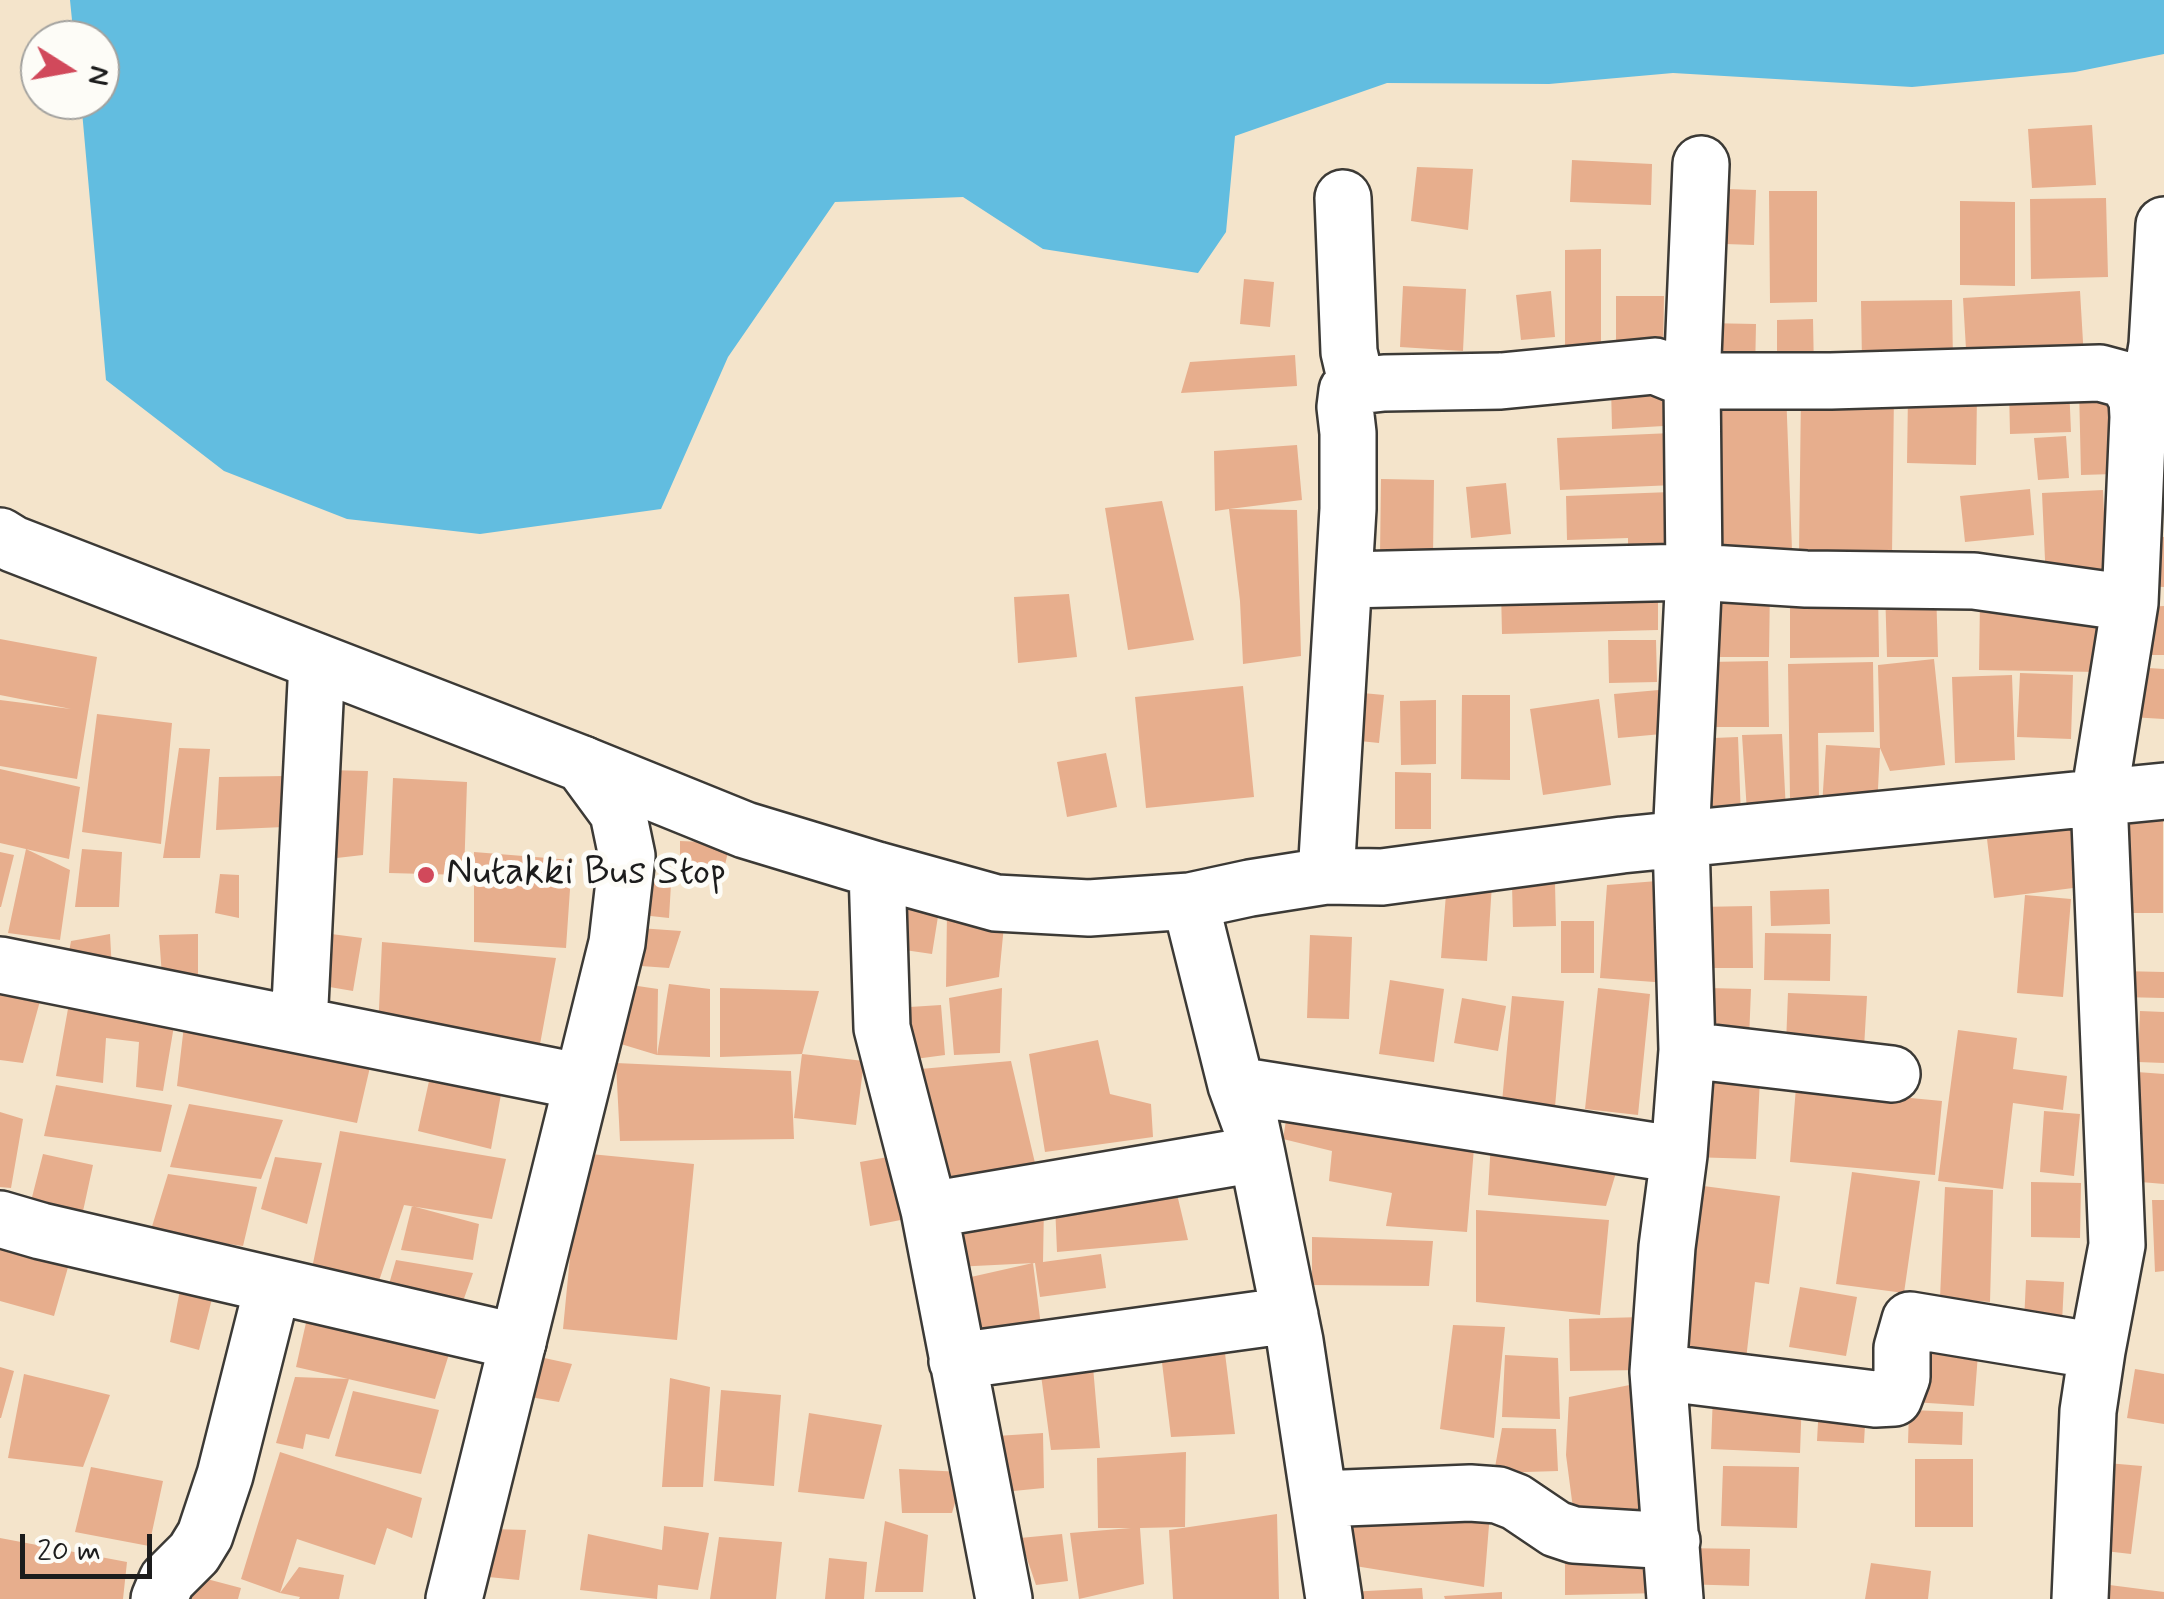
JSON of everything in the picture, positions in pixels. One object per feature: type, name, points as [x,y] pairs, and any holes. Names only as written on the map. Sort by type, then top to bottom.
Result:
[{"type":"street","points":[[1675,1599],[1658,1372],[1687,1050],[1681,840],[1694,572],[1692,381],[1702,164]]},
{"type":"street","points":[[1343,198],[1348,352],[1357,386]]},
{"type":"street","points":[[2137,398],[2154,363],[2157,345],[2164,225]]},
{"type":"street","points":[[1326,876],[1345,580],[1347,391],[1384,383],[1502,381],[1656,366],[1692,381],[2100,374],[2126,380],[2137,398],[2138,417],[2130,602],[2098,796],[2117,1245],[2088,1411],[2080,1599]]},
{"type":"street","points":[[0,536],[745,830],[996,903],[1089,908],[1190,901],[1326,876],[1382,877],[1622,845],[2164,791]]},
{"type":"street","points":[[1345,580],[1694,572],[1806,579],[1974,581],[2130,602]]},
{"type":"street","points":[[299,1025],[317,662]]},
{"type":"street","points":[[463,1598],[518,1342],[617,943],[627,856],[618,813],[582,764]]},
{"type":"street","points":[[876,870],[882,1028],[929,1210],[1004,1599]]},
{"type":"street","points":[[1190,901],[1236,1085],[1252,1126],[1290,1316],[1334,1599]]},
{"type":"street","points":[[0,965],[582,1082]]},
{"type":"street","points":[[1687,1050],[1892,1074]]},
{"type":"street","points":[[1236,1085],[1680,1155]]},
{"type":"street","points":[[929,1210],[1257,1154]]},
{"type":"street","points":[[0,1219],[41,1232],[518,1342]]},
{"type":"street","points":[[159,1599],[168,1580],[194,1554],[205,1535],[225,1475],[273,1285]]},
{"type":"street","points":[[957,1361],[1290,1316]]},
{"type":"street","points":[[1658,1372],[1875,1400],[1894,1398],[1902,1377],[1902,1348],[1910,1320],[2097,1351]]},
{"type":"street","points":[[1320,1499],[1498,1495],[1516,1502],[1556,1530],[1574,1535],[1672,1540]]},
{"type":"water","points":[[70,0],[2164,0],[2164,54],[2075,72],[1912,87],[1673,73],[1549,84],[1387,83],[1235,136],[1226,232],[1198,273],[1043,249],[963,197],[835,202],[728,357],[661,509],[480,534],[347,519],[224,471],[106,380],[83,120],[120,120],[120,20],[72,20]]},
{"type":"building","points":[[2092,125],[2096,185],[2032,188],[2028,129]]},
{"type":"building","points":[[1572,160],[1652,164],[1651,205],[1570,202]]},
{"type":"building","points":[[1417,167],[1473,169],[1468,230],[1411,221]]},
{"type":"building","points":[[1727,189],[1756,190],[1754,245],[1725,244]]},
{"type":"building","points":[[1769,191],[1817,191],[1817,302],[1770,303]]},
{"type":"building","points":[[2106,198],[2108,277],[2031,279],[2030,199]]},
{"type":"building","points":[[1960,201],[2015,202],[2015,286],[1960,285]]},
{"type":"building","points":[[1601,249],[1601,358],[1565,358],[1565,250]]},
{"type":"building","points":[[1244,279],[1274,282],[1270,327],[1240,324]]},
{"type":"building","points":[[1403,286],[1466,289],[1463,351],[1400,347]]},
{"type":"building","points":[[1551,291],[1555,337],[1521,340],[1516,295]]},
{"type":"building","points":[[2080,291],[2084,359],[1967,366],[1963,298]]},
{"type":"building","points":[[1616,296],[1664,296],[1663,357],[1616,356]]},
{"type":"building","points":[[1952,300],[1953,362],[1862,363],[1861,301]]},
{"type":"building","points":[[1813,319],[1814,372],[1777,372],[1777,320]]},
{"type":"building","points":[[1704,323],[1756,324],[1755,374],[1704,374]]},
{"type":"building","points":[[1295,355],[1297,386],[1181,393],[1190,362]]},
{"type":"building","points":[[1679,383],[1681,425],[1612,429],[1611,387]]},
{"type":"building","points":[[2069,385],[2071,432],[2010,434],[2009,388]]},
{"type":"building","points":[[2111,386],[2114,474],[2081,475],[2079,387]]},
{"type":"building","points":[[1786,391],[1792,550],[1715,553],[1709,394]]},
{"type":"building","points":[[1801,392],[1894,393],[1892,555],[1799,554]]},
{"type":"building","points":[[1908,394],[1977,394],[1976,465],[1907,463]]},
{"type":"building","points":[[1672,433],[1674,485],[1560,490],[1557,438]]},
{"type":"building","points":[[2066,436],[2069,478],[2038,480],[2034,438]]},
{"type":"building","points":[[1297,445],[1302,500],[1215,511],[1214,451]]},
{"type":"building","points":[[1381,479],[1434,480],[1433,556],[1380,555]]},
{"type":"building","points":[[1506,483],[1511,534],[1471,538],[1466,487]]},
{"type":"building","points":[[2030,489],[2034,535],[1965,542],[1960,496]]},
{"type":"building","points":[[2103,490],[2107,579],[2046,582],[2042,493]]},
{"type":"building","points":[[1671,492],[1673,557],[1628,559],[1628,538],[1567,540],[1566,496]]},
{"type":"building","points":[[1162,501],[1194,640],[1128,650],[1105,508]]},
{"type":"building","points":[[1229,509],[1297,510],[1301,656],[1243,664]]},
{"type":"building","points":[[2141,536],[2164,537],[2164,587],[2139,586]]},
{"type":"building","points":[[1710,585],[1770,585],[1769,657],[1709,657]]},
{"type":"building","points":[[1936,587],[1938,657],[1887,657],[1885,588]]},
{"type":"building","points":[[1648,588],[1649,601],[1658,601],[1658,630],[1502,634],[1501,591]]},
{"type":"building","points":[[1878,588],[1879,657],[1790,658],[1790,589]]},
{"type":"building","points":[[1069,594],[1077,657],[1018,663],[1014,597]]},
{"type":"building","points":[[1980,599],[2101,602],[2099,672],[1979,670]]},
{"type":"building","points":[[2164,606],[2164,655],[2141,655],[2140,607]]},
{"type":"building","points":[[0,639],[97,657],[77,779],[0,766],[0,700],[71,709],[0,695]]},
{"type":"building","points":[[1608,640],[1656,640],[1657,682],[1609,683]]},
{"type":"building","points":[[1934,659],[1945,765],[1890,771],[1880,748],[1878,665]]},
{"type":"building","points":[[1768,661],[1769,727],[1707,727],[1706,662]]},
{"type":"building","points":[[1873,662],[1874,732],[1818,733],[1819,797],[1790,798],[1788,664]]},
{"type":"building","points":[[2133,667],[2164,669],[2164,719],[2130,717]]},
{"type":"building","points":[[2020,673],[2073,675],[2071,739],[2017,737]]},
{"type":"building","points":[[2012,675],[2015,760],[1955,763],[1952,677]]},
{"type":"building","points":[[1243,686],[1254,797],[1146,808],[1135,697]]},
{"type":"building","points":[[1659,690],[1662,734],[1618,738],[1614,694]]},
{"type":"building","points":[[1352,692],[1384,695],[1379,743],[1350,740]]},
{"type":"building","points":[[1462,695],[1510,695],[1510,780],[1461,779]]},
{"type":"building","points":[[1599,699],[1611,785],[1543,795],[1530,709]]},
{"type":"building","points":[[1436,700],[1436,764],[1401,765],[1400,701]]},
{"type":"building","points":[[97,714],[172,723],[161,844],[82,832]]},
{"type":"building","points":[[1782,734],[1786,811],[1747,812],[1742,735]]},
{"type":"building","points":[[1738,737],[1741,817],[1692,818],[1689,739]]},
{"type":"building","points":[[1826,745],[1880,748],[1877,809],[1822,806]]},
{"type":"building","points":[[179,748],[210,749],[200,858],[163,858]]},
{"type":"building","points":[[1106,753],[1117,807],[1067,817],[1057,762]]},
{"type":"building","points":[[0,769],[80,787],[69,859],[0,843]]},
{"type":"building","points":[[326,770],[368,771],[363,855],[319,860]]},
{"type":"building","points":[[1395,772],[1431,773],[1431,829],[1395,829]]},
{"type":"building","points":[[286,776],[284,827],[216,830],[219,777]]},
{"type":"building","points":[[393,778],[467,782],[464,875],[389,873]]},
{"type":"building","points":[[2111,819],[2163,819],[2163,913],[2110,913]]},
{"type":"building","points":[[2083,827],[2089,886],[1994,898],[1987,839]]},
{"type":"building","points":[[680,841],[730,843],[720,887],[680,877]]},
{"type":"building","points":[[26,849],[70,870],[60,940],[8,933]]},
{"type":"building","points":[[82,849],[122,852],[119,907],[75,907]]},
{"type":"building","points":[[0,852],[14,855],[1,907],[0,907]]},
{"type":"building","points":[[474,852],[572,860],[566,948],[474,942]]},
{"type":"building","points":[[220,874],[239,875],[239,918],[215,913]]},
{"type":"building","points":[[639,880],[671,884],[669,918],[632,914]]},
{"type":"building","points":[[1670,880],[1668,983],[1600,978],[1607,885]]},
{"type":"building","points":[[1447,881],[1492,884],[1487,961],[1441,958]]},
{"type":"building","points":[[1555,883],[1556,926],[1513,927],[1512,884]]},
{"type":"building","points":[[1829,889],[1830,924],[1771,926],[1770,891]]},
{"type":"building","points":[[891,895],[940,904],[932,954],[891,948]]},
{"type":"building","points":[[2025,895],[2071,899],[2063,997],[2017,993]]},
{"type":"building","points":[[1752,906],[1753,968],[1699,968],[1698,907]]},
{"type":"building","points":[[947,911],[1005,915],[999,977],[946,987]]},
{"type":"building","points":[[1561,921],[1594,921],[1594,973],[1561,973]]},
{"type":"building","points":[[639,928],[681,931],[669,968],[627,965]]},
{"type":"building","points":[[316,932],[362,938],[353,991],[312,984]]},
{"type":"building","points":[[1765,933],[1831,934],[1830,981],[1764,980]]},
{"type":"building","points":[[110,934],[112,971],[67,963],[71,941]]},
{"type":"building","points":[[198,934],[198,975],[162,976],[159,935]]},
{"type":"building","points":[[1310,935],[1352,937],[1349,1019],[1307,1018]]},
{"type":"building","points":[[382,942],[556,958],[538,1055],[378,1031]]},
{"type":"building","points":[[2121,971],[2164,972],[2164,998],[2120,997]]},
{"type":"building","points":[[1390,980],[1444,989],[1434,1062],[1379,1054]]},
{"type":"building","points":[[0,983],[43,990],[23,1063],[0,1060]]},
{"type":"building","points":[[624,984],[658,989],[657,1055],[611,1041]]},
{"type":"building","points":[[669,984],[710,989],[710,1057],[657,1055]]},
{"type":"building","points":[[720,988],[819,991],[802,1054],[720,1057]]},
{"type":"building","points":[[1002,988],[1000,1053],[954,1055],[949,998]]},
{"type":"building","points":[[1598,988],[1650,994],[1638,1115],[1585,1109]]},
{"type":"building","points":[[1708,988],[1751,989],[1749,1040],[1706,1038]]},
{"type":"building","points":[[71,992],[176,1014],[163,1091],[136,1087],[139,1042],[106,1038],[103,1083],[56,1076]]},
{"type":"building","points":[[1788,993],[1867,996],[1864,1048],[1786,1044]]},
{"type":"building","points":[[1512,996],[1564,1001],[1555,1107],[1502,1102]]},
{"type":"building","points":[[1462,998],[1506,1006],[1498,1051],[1454,1043]]},
{"type":"building","points":[[941,1005],[945,1055],[900,1061],[894,1008]]},
{"type":"building","points":[[2140,1011],[2164,1012],[2164,1063],[2138,1062]]},
{"type":"building","points":[[185,1017],[374,1050],[357,1123],[177,1086]]},
{"type":"building","points":[[1958,1030],[2017,1038],[2013,1069],[2067,1076],[2063,1110],[2013,1103],[2003,1189],[1938,1181]]},
{"type":"building","points":[[1098,1040],[1110,1094],[1151,1104],[1153,1137],[1045,1152],[1029,1054]]},
{"type":"building","points":[[802,1054],[864,1061],[856,1125],[794,1118]]},
{"type":"building","points":[[1011,1061],[1035,1163],[938,1186],[909,1070]]},
{"type":"building","points":[[433,1063],[504,1078],[491,1149],[418,1131]]},
{"type":"building","points":[[616,1063],[791,1071],[794,1139],[620,1141]]},
{"type":"building","points":[[2137,1072],[2164,1074],[2164,1184],[2129,1181]]},
{"type":"building","points":[[1694,1076],[1760,1079],[1756,1159],[1690,1157]]},
{"type":"building","points":[[56,1085],[172,1105],[161,1152],[44,1136]]},
{"type":"building","points":[[1796,1087],[1942,1101],[1935,1175],[1790,1162]]},
{"type":"building","points":[[189,1104],[283,1120],[261,1179],[170,1167]]},
{"type":"building","points":[[1288,1108],[1475,1136],[1467,1232],[1386,1226],[1392,1193],[1329,1181],[1332,1151],[1283,1139]]},
{"type":"building","points":[[2044,1111],[2080,1114],[2074,1176],[2040,1172]]},
{"type":"building","points":[[0,1112],[23,1119],[11,1188],[0,1187]]},
{"type":"building","points":[[340,1131],[506,1159],[492,1219],[404,1205],[377,1287],[309,1283]]},
{"type":"building","points":[[1491,1140],[1621,1156],[1606,1206],[1488,1195]]},
{"type":"building","points":[[580,1153],[694,1164],[677,1340],[563,1329]]},
{"type":"building","points":[[43,1154],[93,1165],[80,1225],[28,1213]]},
{"type":"building","points":[[899,1155],[916,1217],[870,1226],[860,1162]]},
{"type":"building","points":[[275,1157],[322,1163],[307,1224],[261,1209]]},
{"type":"building","points":[[1852,1172],[1920,1181],[1904,1293],[1836,1284]]},
{"type":"building","points":[[168,1174],[257,1187],[243,1246],[150,1233]]},
{"type":"building","points":[[2031,1182],[2081,1183],[2080,1238],[2031,1237]]},
{"type":"building","points":[[1688,1184],[1780,1196],[1769,1284],[1755,1282],[1745,1368],[1666,1359]]},
{"type":"building","points":[[1175,1186],[1188,1240],[1057,1252],[1055,1204]]},
{"type":"building","points":[[1945,1187],[1993,1190],[1990,1302],[1940,1298]]},
{"type":"building","points":[[2152,1200],[2164,1200],[2164,1271],[2155,1272]]},
{"type":"building","points":[[1044,1205],[1043,1262],[1101,1254],[1106,1288],[1040,1297],[1035,1263],[954,1267],[952,1220]]},
{"type":"building","points":[[412,1206],[479,1224],[473,1260],[401,1250]]},
{"type":"building","points":[[1476,1210],[1609,1220],[1600,1315],[1476,1302]]},
{"type":"building","points":[[0,1233],[73,1250],[54,1316],[0,1301]]},
{"type":"building","points":[[1312,1237],[1433,1241],[1429,1286],[1312,1285]]},
{"type":"building","points":[[396,1260],[473,1273],[461,1307],[387,1291]]},
{"type":"building","points":[[1033,1263],[1041,1326],[968,1336],[962,1279]]},
{"type":"building","points":[[183,1274],[215,1287],[199,1350],[170,1342]]},
{"type":"building","points":[[2026,1280],[2064,1282],[2062,1323],[2024,1322]]},
{"type":"building","points":[[1800,1287],[1857,1297],[1846,1356],[1789,1347]]},
{"type":"building","points":[[310,1305],[454,1338],[435,1399],[296,1367]]},
{"type":"building","points":[[1643,1317],[1644,1370],[1570,1371],[1569,1319]]},
{"type":"building","points":[[1453,1325],[1505,1327],[1494,1438],[1440,1429]]},
{"type":"building","points":[[1918,1336],[1979,1341],[1974,1406],[1913,1402]]},
{"type":"building","points":[[1223,1337],[1235,1434],[1171,1437],[1160,1346]]},
{"type":"building","points":[[1092,1355],[1100,1448],[1051,1450],[1039,1360]]},
{"type":"building","points":[[1505,1355],[1558,1358],[1560,1419],[1502,1417]]},
{"type":"building","points":[[535,1356],[572,1364],[559,1402],[530,1397]]},
{"type":"building","points":[[0,1367],[14,1371],[1,1418],[0,1418]]},
{"type":"building","points":[[2135,1369],[2164,1374],[2164,1424],[2127,1418]]},
{"type":"building","points":[[24,1374],[110,1395],[83,1467],[8,1458]]},
{"type":"building","points":[[295,1377],[349,1379],[329,1439],[306,1434],[303,1449],[276,1443]]},
{"type":"building","points":[[670,1378],[710,1387],[703,1487],[662,1487]]},
{"type":"building","points":[[1655,1380],[1669,1507],[1574,1516],[1566,1455],[1569,1397]]},
{"type":"building","points":[[721,1390],[781,1395],[774,1486],[714,1481]]},
{"type":"building","points":[[353,1391],[439,1410],[421,1474],[335,1456]]},
{"type":"building","points":[[1713,1393],[1802,1397],[1800,1453],[1711,1449]]},
{"type":"building","points":[[1819,1404],[1866,1406],[1864,1443],[1817,1441]]},
{"type":"building","points":[[1909,1410],[1963,1412],[1962,1445],[1908,1443]]},
{"type":"building","points":[[809,1413],[882,1425],[864,1499],[798,1492]]},
{"type":"building","points":[[1502,1428],[1556,1429],[1558,1471],[1494,1473]]},
{"type":"building","points":[[1043,1433],[1044,1488],[993,1493],[981,1437]]},
{"type":"building","points":[[280,1452],[422,1498],[412,1538],[387,1528],[375,1565],[297,1539],[280,1593],[241,1579]]},
{"type":"building","points":[[1186,1452],[1185,1527],[1140,1528],[1144,1584],[1079,1599],[1070,1533],[1131,1528],[1098,1528],[1097,1458]]},
{"type":"building","points":[[1915,1459],[1973,1459],[1973,1527],[1915,1527]]},
{"type":"building","points":[[2107,1463],[2142,1466],[2131,1554],[2096,1550]]},
{"type":"building","points":[[1723,1466],[1799,1467],[1797,1528],[1721,1526]]},
{"type":"building","points":[[91,1467],[163,1481],[149,1546],[75,1532]]},
{"type":"building","points":[[899,1469],[964,1472],[952,1513],[902,1513]]},
{"type":"building","points":[[1356,1507],[1490,1513],[1484,1587],[1349,1565]]},
{"type":"building","points":[[1277,1514],[1279,1599],[1173,1599],[1169,1530]]},
{"type":"building","points":[[885,1521],[928,1535],[923,1592],[875,1592]]},
{"type":"building","points":[[664,1526],[709,1533],[698,1590],[658,1585],[657,1599],[580,1590],[588,1534],[662,1550]]},
{"type":"building","points":[[492,1529],[526,1530],[519,1580],[478,1576]]},
{"type":"building","points":[[1062,1534],[1068,1581],[1036,1585],[1020,1538]]},
{"type":"building","points":[[719,1537],[782,1542],[776,1599],[710,1599]]},
{"type":"building","points":[[0,1538],[127,1562],[123,1599],[0,1599]]},
{"type":"building","points":[[1635,1546],[1635,1568],[1665,1565],[1663,1593],[1565,1595],[1565,1556]]},
{"type":"building","points":[[1679,1548],[1750,1549],[1749,1586],[1678,1584]]},
{"type":"building","points":[[829,1558],[867,1562],[864,1599],[825,1599]]},
{"type":"building","points":[[1871,1563],[1931,1571],[1928,1599],[1865,1599]]},
{"type":"building","points":[[299,1567],[344,1575],[339,1599],[299,1599],[280,1593]]},
{"type":"building","points":[[188,1574],[241,1588],[238,1599],[172,1599]]},
{"type":"building","points":[[2094,1583],[2164,1592],[2164,1599],[2092,1599]]},
{"type":"building","points":[[1422,1588],[1423,1599],[1350,1599],[1349,1592]]},
{"type":"building","points":[[1502,1592],[1502,1599],[1444,1596]]},
{"type":"place","name":"Nutakki Bus Stop","points":[[426,875]]}]
